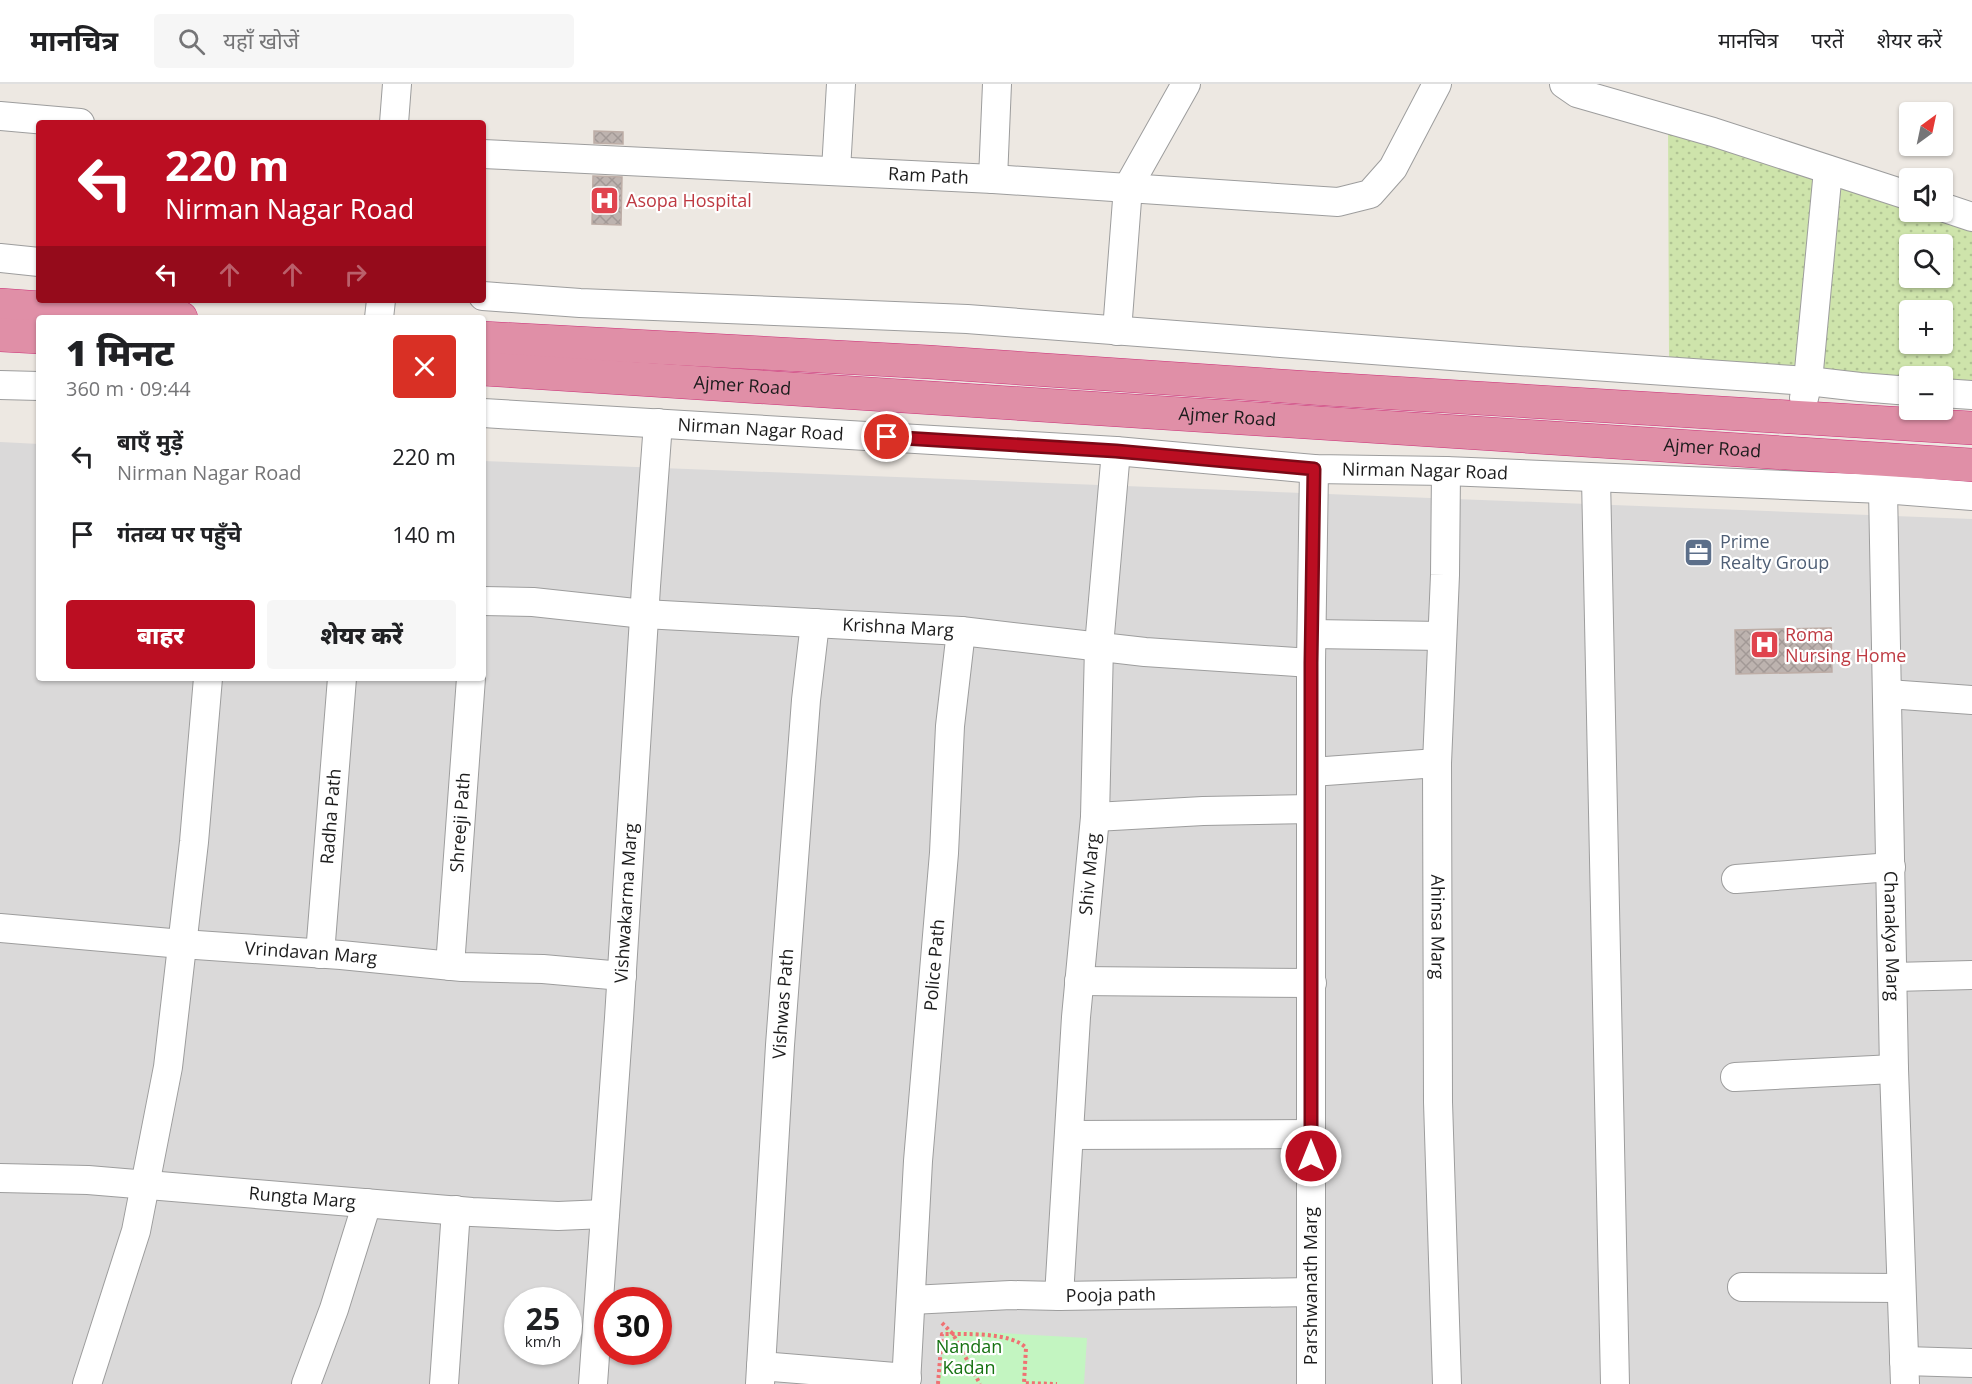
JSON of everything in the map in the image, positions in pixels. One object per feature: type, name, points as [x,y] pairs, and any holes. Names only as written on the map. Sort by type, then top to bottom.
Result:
[{"type":"highway","points":[[0,305],[139,315]]},
{"type":"highway","points":[[0,335],[36,338]]},
{"type":"highway","name":"Ajmer Road","points":[[486,338],[929,362],[1326,389],[1972,428]]},
{"type":"highway","name":"Ajmer Road","points":[[486,369],[1972,465]]},
{"type":"street","points":[[394,120],[396,84]]},
{"type":"street","points":[[836,171],[840,84]]},
{"type":"street","points":[[993,179],[997,84]]},
{"type":"street","points":[[1117,331],[1128,187],[1186,84]]},
{"type":"street","name":"Ram Path","points":[[486,154],[993,179],[1338,202],[1370,194],[1392,168],[1437,84]]},
{"type":"street","points":[[1564,84],[1577,93],[1713,132],[1899,193]]},
{"type":"street","points":[[0,116],[46,120]]},
{"type":"street","points":[[1799,418],[1808,381],[1828,170]]},
{"type":"street","points":[[1953,211],[1972,217]]},
{"type":"street","points":[[0,258],[36,262]]},
{"type":"street","points":[[486,296],[580,303],[967,319],[1808,381],[1899,390]]},
{"type":"street","points":[[0,385],[36,386]]},
{"type":"street","points":[[1953,394],[1972,395]]},
{"type":"street","name":"Nirman Nagar Road","points":[[486,413],[1116,451],[1314,469],[1446,471],[1883,489],[1972,496]]},
{"type":"street","name":"Vishwakarma Marg","points":[[594,1384],[658,423]]},
{"type":"street","name":"Shiv Marg","points":[[1059,1296],[1079,981],[1095,817],[1099,646],[1116,451]]},
{"type":"street","name":"Parshwanath Marg","points":[[1311,1384],[1311,663],[1314,469]]},
{"type":"street","name":"Ahinsa Marg","points":[[1446,471],[1437,763],[1438,1102],[1447,1384]]},
{"type":"street","points":[[1596,478],[1615,1384]]},
{"type":"street","name":"Chanakya Marg","points":[[1883,489],[1894,1069],[1904,1372]]},
{"type":"street","name":"Krishna Marg","points":[[486,601],[533,602],[644,614],[961,630],[1145,651],[1311,663]]},
{"type":"street","name":"Vishwas Path","points":[[760,1375],[780,1045],[806,700],[815,623]]},
{"type":"street","name":"Police Path","points":[[907,1381],[918,1161],[944,853],[950,726],[961,630]]},
{"type":"street","points":[[1312,634],[1442,636]]},
{"type":"street","points":[[87,1384],[136,1231],[168,1067],[194,843],[208,681]]},
{"type":"street","name":"Radha Path","points":[[320,954],[342,681]]},
{"type":"street","name":"Shreeji Path","points":[[450,966],[471,681]]},
{"type":"street","points":[[1888,694],[1972,700]]},
{"type":"street","points":[[1311,772],[1437,763]]},
{"type":"street","points":[[1095,817],[1203,811],[1311,809]]},
{"type":"street","points":[[1736,879],[1891,867]]},
{"type":"street","name":"Vrindavan Marg","points":[[0,928],[450,966],[543,969],[622,976]]},
{"type":"street","points":[[1893,977],[1972,975]]},
{"type":"street","points":[[1079,981],[1312,983]]},
{"type":"street","points":[[1735,1077],[1894,1069]]},
{"type":"street","points":[[1069,1135],[1311,1134]]},
{"type":"street","name":"Rungta Marg","points":[[0,1178],[88,1180],[456,1210],[558,1216],[605,1214]]},
{"type":"street","points":[[306,1384],[334,1309],[367,1203]]},
{"type":"street","points":[[444,1384],[456,1210]]},
{"type":"street","points":[[1742,1287],[1901,1288]]},
{"type":"street","name":"Pooja path","points":[[911,1300],[1011,1295],[1311,1292]]},
{"type":"street","points":[[1904,1372],[1972,1363]]},
{"type":"street","points":[[760,1375],[907,1381]]},
{"type":"path","points":[[938,1384],[942,1334],[965,1334],[1016,1340],[1026,1348],[1024,1383],[1058,1384]]},
{"type":"path","points":[[953,1334],[980,1384]]},
{"type":"shaded area","points":[[0,442],[36,444],[36,681],[486,681],[486,461],[1972,519],[1972,1384],[0,1384]]},
{"type":"green space","points":[[1668,120],[1899,194],[1899,222],[1953,222],[1953,214],[1972,217],[1972,393],[1953,391],[1953,366],[1899,366],[1899,385],[1669,358]]},
{"type":"green space","name":"Nandan Kadan","points":[[945,1330],[1087,1338],[1084,1384],[939,1384]]},
{"type":"building","points":[[594,131],[623,132],[623,144],[594,143]]},
{"type":"building","points":[[593,176],[622,177],[621,225],[592,224]]},
{"type":"building","points":[[1831,628],[1832,672],[1736,674],[1735,630]]},
{"type":"place","name":"Asopa Hospital","points":[[605,201]]},
{"type":"place","name":"Prime Realty Group","points":[[1699,552]]},
{"type":"place","name":"Roma Nursing Home","points":[[1764,645]]},
{"type":"route","points":[[887,437],[1116,451],[1314,469],[1311,663],[1311,1156]]}]
